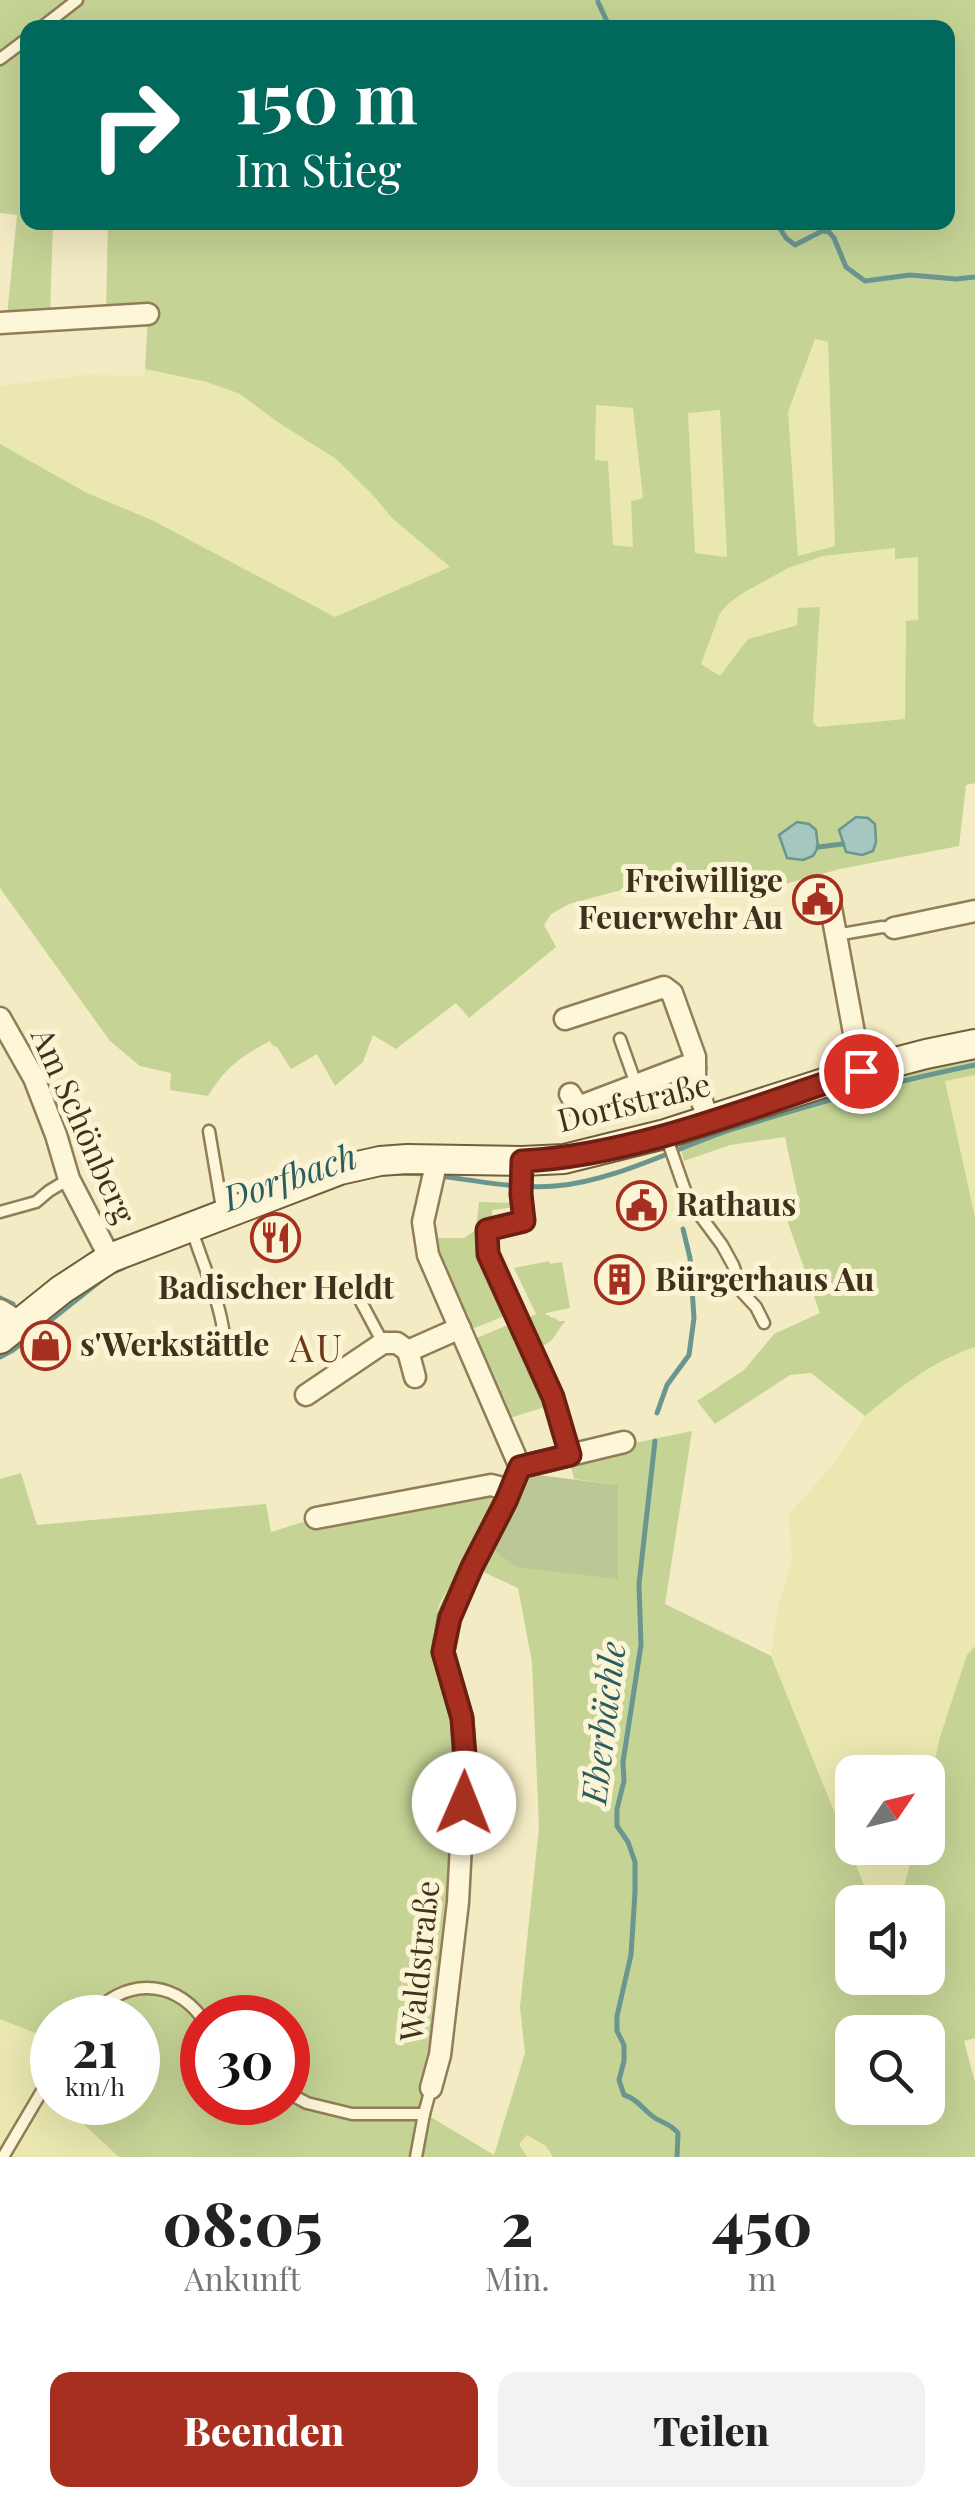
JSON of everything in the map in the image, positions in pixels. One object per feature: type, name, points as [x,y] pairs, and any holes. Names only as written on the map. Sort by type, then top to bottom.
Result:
[{"type":"main road","name":"Dorfstraße","points":[[7,1324],[110,1258],[195,1238],[222,1214],[340,1170],[380,1161],[433,1170],[522,1169],[564,1159],[669,1146],[709,1121],[861,1071],[975,1044]]},
{"type":"street","points":[[0,323],[148,314]]},
{"type":"street","points":[[831,908],[861,1071]]},
{"type":"street","points":[[894,928],[975,911]]},
{"type":"street","points":[[565,1019],[664,987],[672,993],[695,1057],[696,1082],[709,1121]]},
{"type":"street","name":"Am Schönberg","points":[[0,1018],[34,1078],[68,1178],[110,1258]]},
{"type":"street","points":[[570,1094],[578,1108],[686,1066],[695,1068]]},
{"type":"street","points":[[433,1170],[422,1222],[428,1256],[520,1467],[624,1442]]},
{"type":"street","points":[[408,1352],[460,1328]]},
{"type":"street","points":[[306,1395],[384,1342],[398,1343],[408,1352],[415,1377]]},
{"type":"street","name":"Waldstraße","points":[[431,2088],[440,2054],[458,1902],[466,1768],[462,1718],[443,1652],[450,1618],[520,1467]]},
{"type":"street","points":[[316,1518],[491,1485],[510,1490]]},
{"type":"lane","points":[[51,20],[77,0]]},
{"type":"lane","points":[[835,935],[894,928]]},
{"type":"lane","points":[[620,1039],[636,1084]]},
{"type":"lane","points":[[209,1131],[222,1214]]},
{"type":"lane","points":[[669,1146],[688,1198],[722,1245],[744,1293],[764,1323]]},
{"type":"lane","points":[[522,1169],[524,1221],[487,1230],[488,1254],[553,1397],[570,1455]]},
{"type":"lane","points":[[0,1212],[36,1202],[68,1178]]},
{"type":"lane","points":[[195,1238],[214,1289],[225,1347]]},
{"type":"lane","points":[[360,1300],[384,1342]]},
{"type":"lane","points":[[114,1995],[155,1987],[180,1996]]},
{"type":"lane","points":[[416,2157],[431,2088]]},
{"type":"lane","points":[[310,2104],[352,2114],[424,2114]]},
{"type":"lane","points":[[3,2157],[30,2111]]},
{"type":"shaded area","points":[[815,339],[828,342],[835,547],[797,556],[788,412]]},
{"type":"shaded area","points":[[145,369],[207,382],[239,394],[336,459],[392,518],[451,568],[335,617],[152,520],[87,493],[0,444],[0,386],[85,375],[144,376]]},
{"type":"shaded area","points":[[596,405],[634,408],[643,498],[631,501],[634,548],[613,545],[608,461],[595,461]]},
{"type":"shaded area","points":[[721,410],[727,557],[695,554],[688,412]]},
{"type":"shaded area","points":[[895,548],[895,558],[919,557],[918,621],[906,622],[905,719],[818,727],[813,722],[820,607],[797,624],[748,639],[720,677],[701,664],[720,613],[743,593],[788,568],[824,556]]},
{"type":"shaded area","points":[[975,1075],[975,1217],[945,1081]]},
{"type":"shaded area","points":[[975,1347],[975,1646],[967,1655],[936,1755],[835,1755],[835,1813],[771,1656],[777,1612],[792,1559],[789,1515],[833,1464],[865,1416],[904,1384],[953,1355]]},
{"type":"shaded area","points":[[856,1865],[910,1865],[904,1885],[864,1885]]},
{"type":"shaded area","points":[[0,2019],[30,2031],[30,2125],[85,2125],[119,2157],[0,2157]]},
{"type":"shaded area","points":[[527,2135],[546,2146],[553,2157],[527,2157],[519,2144]]},
{"type":"green space","points":[[0,0],[975,0],[975,783],[966,785],[959,846],[840,869],[759,891],[696,870],[569,904],[551,914],[544,925],[556,947],[469,1018],[456,1003],[396,1049],[373,1035],[363,1062],[335,1086],[317,1054],[291,1069],[270,1041],[235,1064],[208,1096],[170,1090],[171,1073],[140,1066],[110,1041],[0,888],[0,444],[87,493],[152,520],[335,617],[450,567],[392,518],[336,459],[240,394],[207,382],[145,369],[148,314],[106,311],[108,230],[955,230],[955,20],[20,20],[20,230],[53,230],[50,314],[7,316],[17,215],[0,213]],"holes":[[[815,339],[828,342],[835,546],[798,556],[788,412]],[[596,405],[633,408],[643,498],[631,501],[633,547],[613,545],[608,461],[595,460]],[[720,410],[727,556],[726,557],[695,553],[688,413]],[[895,548],[895,559],[918,557],[918,620],[906,621],[905,719],[818,727],[813,722],[820,607],[798,608],[797,625],[748,639],[720,676],[701,664],[720,613],[743,593],[788,568],[823,556]]]},
{"type":"green space","points":[[975,1055],[975,1075],[945,1081],[975,1217],[975,1347],[931,1368],[865,1416],[811,1373],[790,1375],[715,1424],[697,1401],[744,1370],[774,1334],[820,1313],[782,1206],[799,1202],[785,1137],[730,1145],[684,1161],[679,1142],[865,1082]]},
{"type":"green space","points":[[479,1202],[515,1203],[515,1207],[492,1210],[492,1220],[481,1224],[484,1254],[508,1306],[502,1317],[472,1329],[434,1238],[464,1238],[476,1230]]},
{"type":"green space","points":[[562,1262],[570,1308],[546,1313],[566,1321],[550,1342],[535,1345],[523,1320],[536,1314],[514,1268]]},
{"type":"green space","points":[[515,1322],[551,1405],[510,1418],[477,1338]]},
{"type":"green space","points":[[692,1431],[665,1604],[771,1656],[835,1813],[835,1865],[856,1865],[864,1885],[835,1885],[835,1995],[945,1995],[945,1885],[904,1885],[910,1865],[945,1865],[945,1755],[936,1755],[967,1655],[975,1646],[975,2038],[964,2041],[975,2082],[975,2157],[553,2157],[546,2146],[527,2135],[519,2144],[527,2157],[119,2157],[85,2125],[160,2125],[160,1995],[30,1995],[30,2031],[0,2019],[0,1479],[21,1473],[37,1525],[266,1504],[271,1532],[316,1518],[321,1530],[484,1490],[497,1499],[439,1605],[433,1633],[457,1741],[462,1838],[424,2113],[494,2155],[525,2053],[520,2007],[539,1827],[532,1662],[518,1588],[481,1571],[491,1548],[618,1485],[574,1479],[570,1463],[625,1445]]},
{"type":"green space","points":[[530,1474],[618,1485],[618,1579],[516,1567],[491,1548]]},
{"type":"water","points":[[856,817],[868,818],[875,824],[873,851],[862,855],[846,852],[839,830]]},
{"type":"water","points":[[797,822],[816,830],[818,847],[813,856],[803,860],[787,858],[779,835]]},
{"type":"waterway","points":[[598,2],[606,20]]},
{"type":"waterway","points":[[781,230],[795,245],[822,231],[829,232],[846,267],[865,281],[910,275],[975,277]]},
{"type":"waterway","points":[[818,847],[843,844]]},
{"type":"waterway","name":"Dorfbach","points":[[440,1176],[526,1186],[577,1183],[791,1111],[975,1065]]},
{"type":"waterway","name":"Dorfbach","points":[[396,1173],[429,1174]]},
{"type":"waterway","name":"Eberbächle","points":[[657,1413],[667,1385],[689,1355],[694,1318],[690,1258],[683,1229]]},
{"type":"waterway","name":"Dorfbach","points":[[0,1357],[109,1274],[123,1268]]},
{"type":"waterway","points":[[0,1298],[13,1304]]},
{"type":"waterway","name":"Eberbächle","points":[[655,1441],[639,1584],[641,1645],[617,1809],[617,1826],[635,1862],[631,1955],[617,2031],[624,2045],[619,2080],[624,2095],[678,2133],[677,2157]]},
{"type":"place","name":"Freiwillige Feuerwehr Au","points":[[818,899]]},
{"type":"place","name":"Rathaus","points":[[641,1205]]},
{"type":"place","name":"Badischer Heldt","points":[[276,1238]]},
{"type":"place","name":"Bürgerhaus Au","points":[[620,1280]]},
{"type":"place","name":"s'Werkstättle","points":[[45,1345]]},
{"type":"district","name":"AU","points":[[317,1349]]},
{"type":"route","points":[[464,1803],[462,1718],[443,1652],[450,1618],[520,1467],[570,1455],[553,1397],[488,1254],[487,1230],[524,1221],[522,1161],[564,1159],[665,1134],[861,1071]]}]
